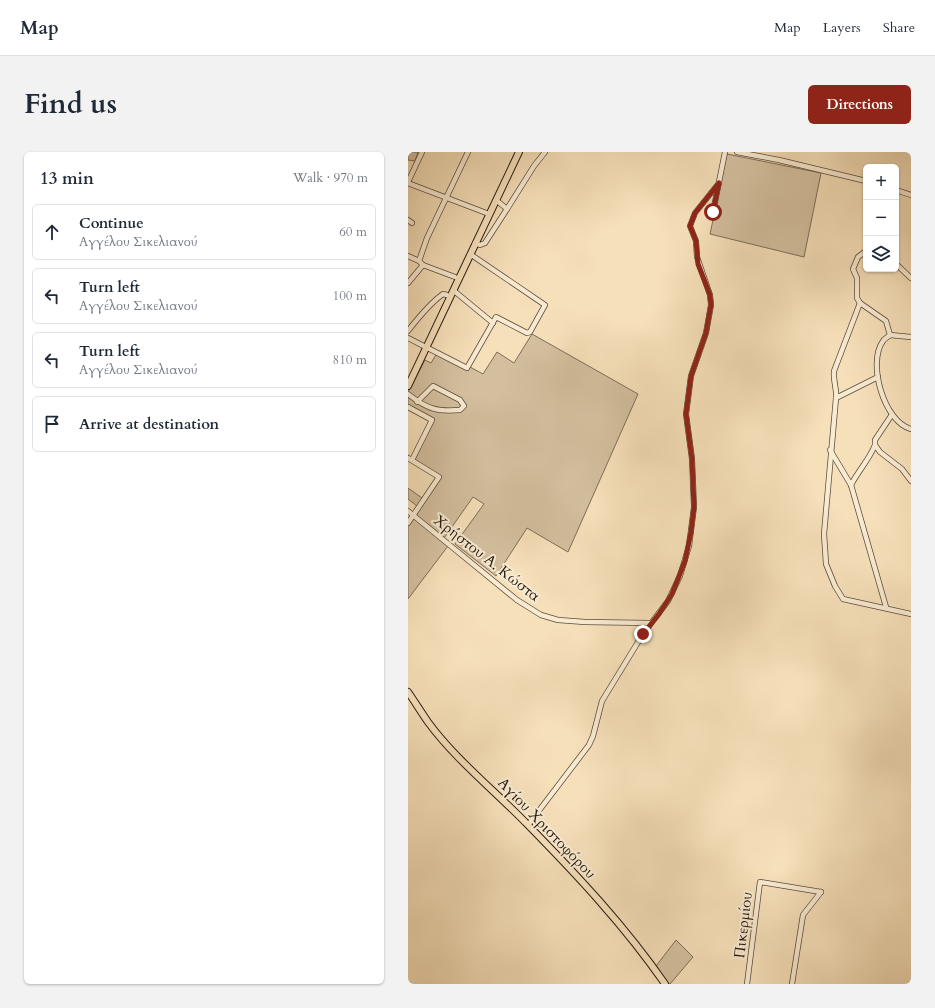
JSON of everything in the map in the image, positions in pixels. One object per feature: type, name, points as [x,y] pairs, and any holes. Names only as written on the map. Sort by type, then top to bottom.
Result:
[{"type":"main road","points":[[408,386],[455,277],[515,152]]},
{"type":"main road","points":[[408,377],[454,290],[487,213],[496,200],[519,152]]},
{"type":"main road","name":"Αγίου Χριστοφόρου","points":[[408,692],[428,723],[528,825],[616,920],[641,950],[665,984]]},
{"type":"street","points":[[422,152],[408,182],[487,213]]},
{"type":"street","points":[[408,283],[421,263],[424,243],[468,152]]},
{"type":"street","points":[[475,243],[480,245],[485,242],[534,166],[545,152]]},
{"type":"street","points":[[713,212],[725,152]]},
{"type":"street","points":[[737,152],[779,160]]},
{"type":"street","points":[[750,152],[863,180]]},
{"type":"street","points":[[528,825],[588,745],[593,736],[602,701],[650,623],[668,601],[680,576],[689,546],[694,507],[692,459],[686,414],[691,376],[706,333],[711,305],[710,295],[698,264],[696,241],[690,226],[695,213],[719,183]]},
{"type":"street","points":[[899,191],[911,195]]},
{"type":"street","points":[[496,200],[507,209]]},
{"type":"street","points":[[863,253],[858,257],[853,269],[858,278],[857,298],[860,303],[886,321],[890,335]]},
{"type":"street","points":[[408,338],[426,345],[467,368],[496,318],[499,318],[529,333],[545,305],[470,254]]},
{"type":"street","points":[[408,256],[455,277]]},
{"type":"street","points":[[899,267],[911,278]]},
{"type":"street","points":[[454,290],[493,322]]},
{"type":"street","points":[[408,331],[422,313],[439,297],[443,294],[447,295]]},
{"type":"street","points":[[860,303],[834,371],[834,381],[837,389],[830,450],[824,534],[828,569],[835,586],[843,599],[911,614]]},
{"type":"street","points":[[911,337],[890,335],[883,341],[879,352],[878,376],[885,404],[892,416],[903,427],[911,429]]},
{"type":"street","points":[[836,398],[878,376]]},
{"type":"street","points":[[408,394],[417,402],[429,409],[440,411],[460,410],[464,406],[460,400],[433,386],[417,402]]},
{"type":"street","points":[[408,407],[432,420],[410,459],[439,477],[408,523]]},
{"type":"street","points":[[851,485],[859,470],[870,457],[875,445],[875,440],[892,416]]},
{"type":"street","points":[[875,445],[880,452],[902,469],[911,482]]},
{"type":"street","points":[[830,450],[851,485],[886,608]]},
{"type":"street","name":"Χρήστου Α. Κώστα","points":[[408,511],[517,600],[541,615],[558,620],[650,623]]},
{"type":"street","name":"Πικερμίου","points":[[747,984],[760,882],[821,892],[804,915],[792,984]]},
{"type":"shaded area","points":[[408,152],[418,152],[415,161],[408,160]]},
{"type":"shaded area","points":[[727,154],[821,173],[804,257],[710,234]]},
{"type":"shaded area","points":[[532,334],[638,394],[568,552],[527,528],[496,576],[455,544],[484,504],[473,497],[442,541],[448,546],[408,599],[408,519],[417,506],[408,499],[408,488],[422,498],[441,476],[414,461],[434,419],[408,406],[408,392],[425,360],[431,363],[437,353],[467,370],[470,367],[483,374],[497,352],[514,363]]},
{"type":"shaded area","points":[[676,940],[693,957],[670,984],[667,984],[656,966]]},
{"type":"route","points":[[643,634],[668,601],[680,576],[689,546],[694,507],[692,459],[686,414],[691,376],[706,333],[711,305],[710,295],[698,264],[696,241],[690,226],[695,213],[719,183],[713,212]]}]
